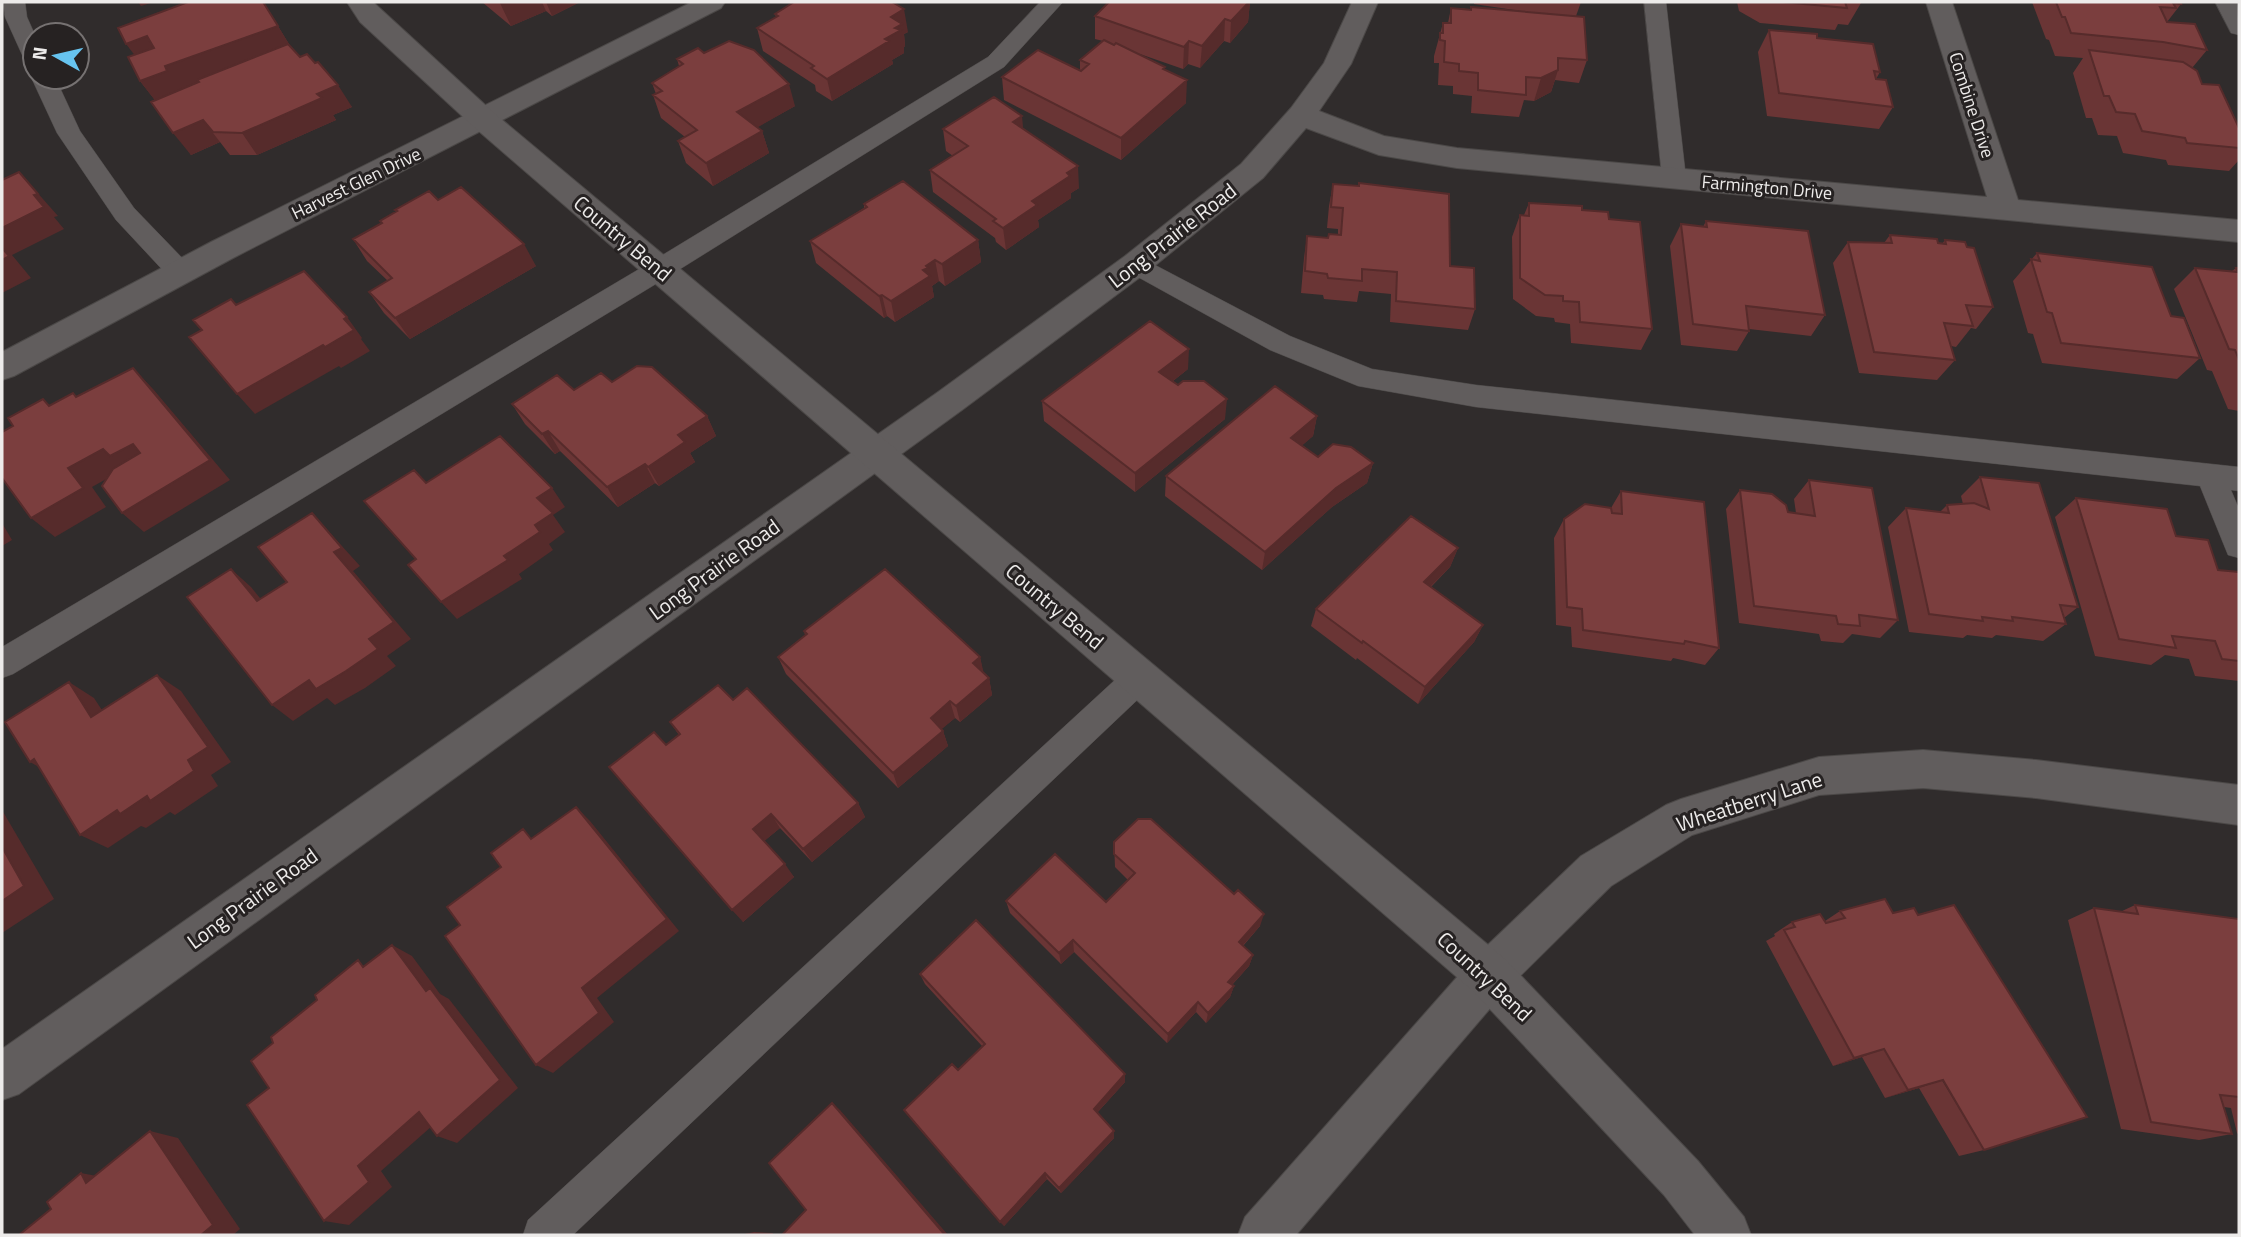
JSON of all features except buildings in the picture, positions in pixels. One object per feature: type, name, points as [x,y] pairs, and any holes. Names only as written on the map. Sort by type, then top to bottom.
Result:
[{"type":"street","name":"Country Bend","points":[[360,2],[370,16],[484,120],[1489,975],[1681,1178],[1726,1235]]},
{"type":"street","name":"Harvest Glen Drive","points":[[2,366],[180,272],[712,2]]},
{"type":"street","name":"Long Prairie Road","points":[[2,1077],[876,453],[1136,264],[1252,171],[1301,115],[1337,64],[1365,2]]},
{"type":"street","name":"Combine Drive","points":[[1939,2],[2006,209]]},
{"type":"street","name":"Farmington Drive","points":[[1301,115],[1379,145],[1431,153],[2239,231]]},
{"type":"street","name":"Wheatberry Lane","points":[[1262,1235],[1489,975],[1596,872],[1681,819],[1819,776],[1923,769],[2036,779],[2239,805]]},
{"type":"lane","points":[[14,2],[21,28]]},
{"type":"lane","points":[[2,664],[660,269],[996,62],[1052,2]]},
{"type":"lane","points":[[1655,2],[1674,178]]},
{"type":"lane","points":[[2226,2],[2239,28]]},
{"type":"lane","points":[[50,91],[69,133],[125,214],[180,272]]},
{"type":"lane","points":[[1136,264],[1280,343],[1368,379],[1490,397],[2225,477],[2239,546]]},
{"type":"lane","points":[[543,1235],[1140,677]]}]
